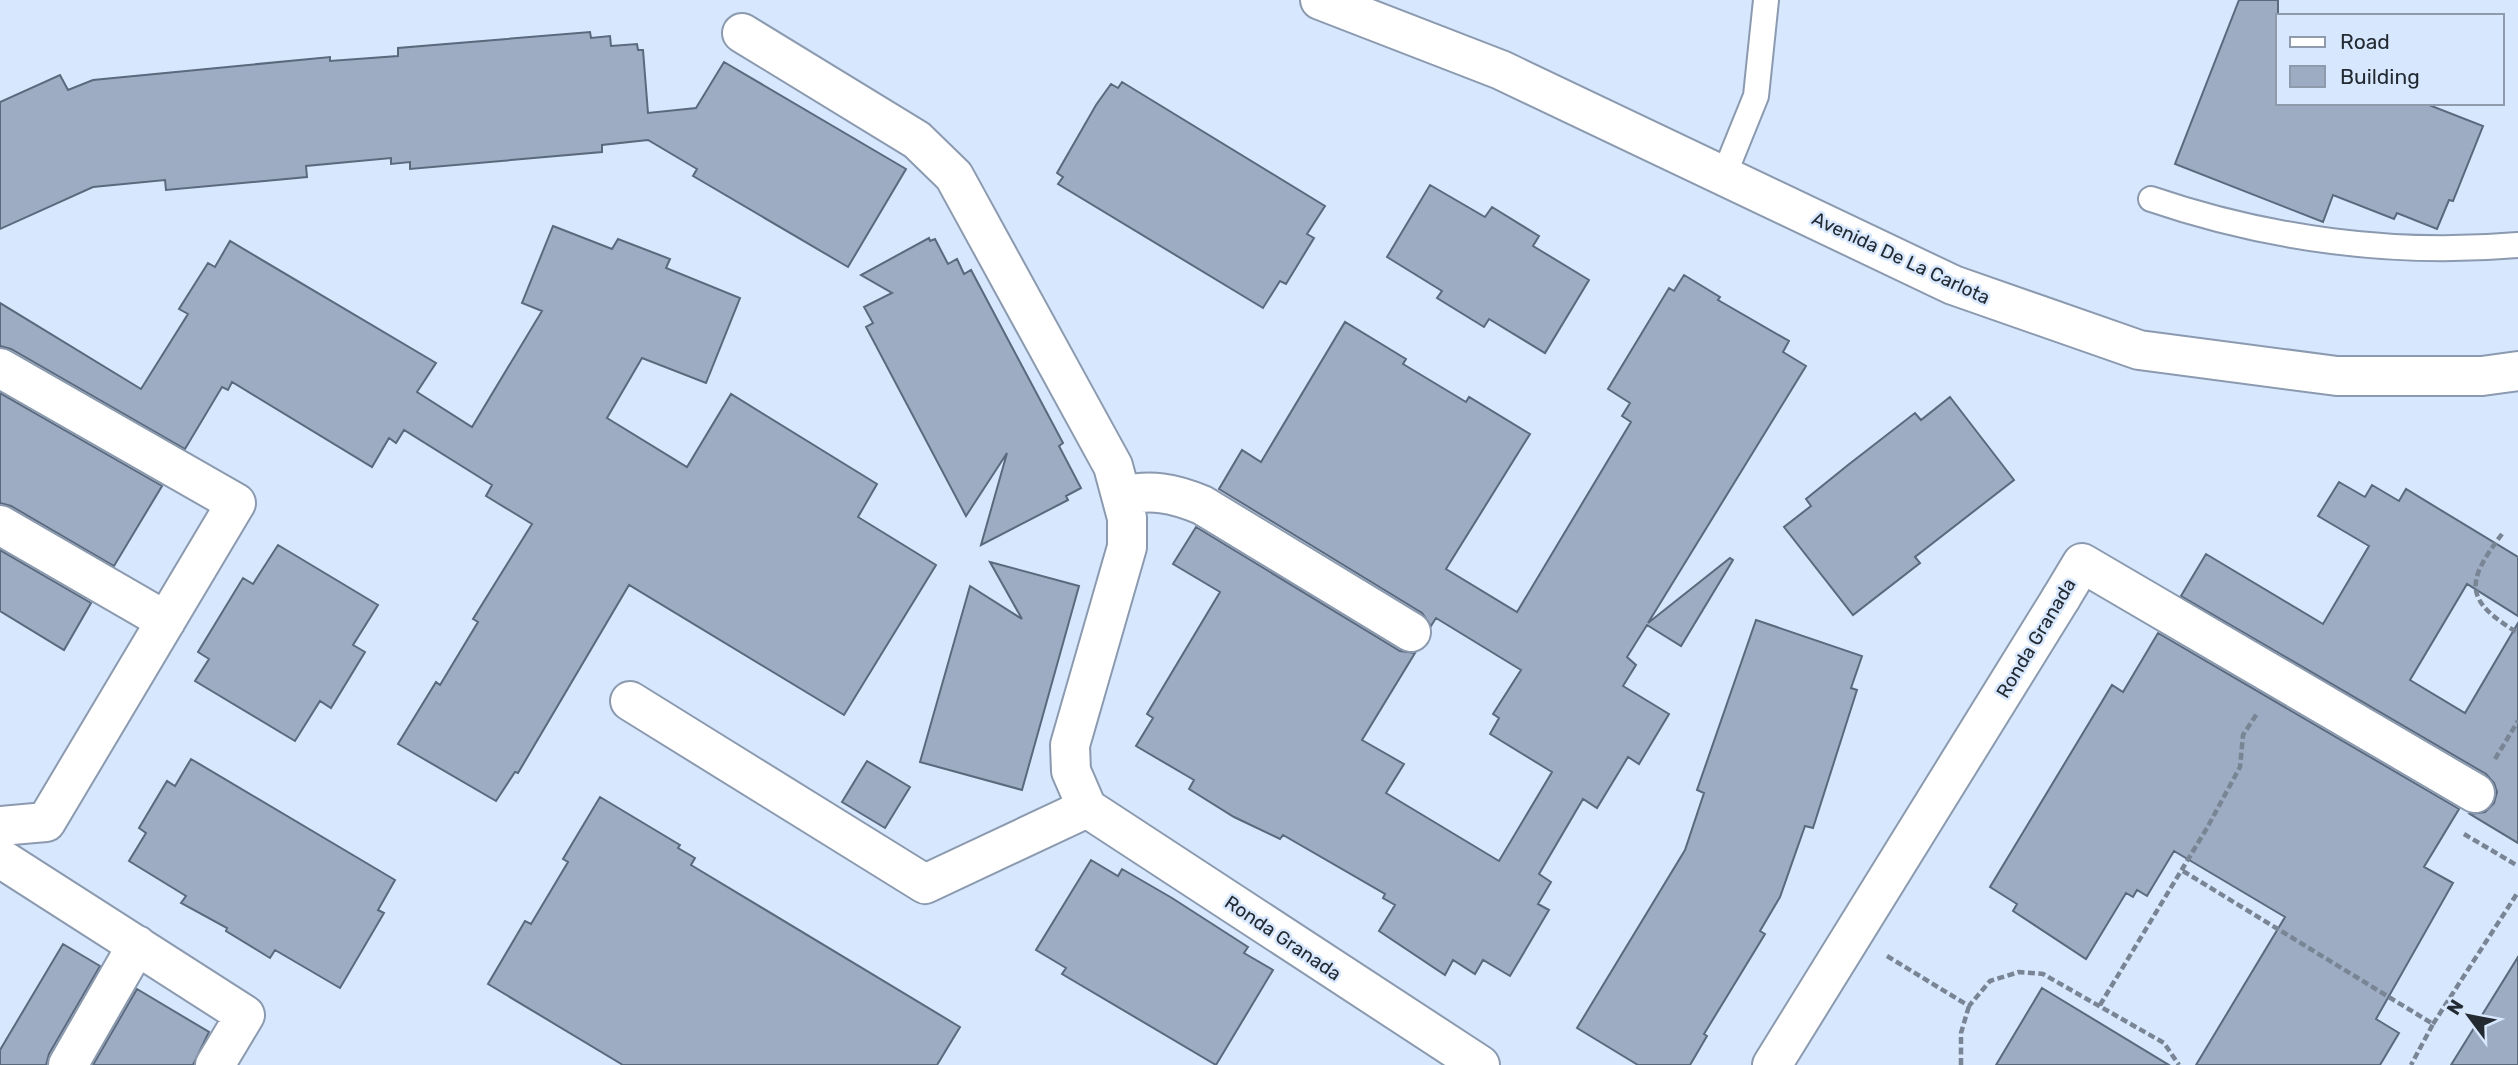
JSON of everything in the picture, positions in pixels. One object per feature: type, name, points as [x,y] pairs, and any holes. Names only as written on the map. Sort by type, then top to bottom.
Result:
[{"type":"street","name":"Avenida De La Carlota","points":[[1320,0],[1502,70],[1953,285],[2139,350],[2337,376],[2482,376],[2518,371]]},
{"type":"street","points":[[631,701],[925,884],[1087,808],[1071,771],[1070,745],[1127,547],[1127,518],[1113,466],[954,176],[917,139],[742,33]]},
{"type":"street","points":[[0,368],[236,503],[46,822],[0,826]]},
{"type":"street","points":[[1121,496],[1144,491],[1173,493],[1202,505],[1411,632]]},
{"type":"street","points":[[0,525],[166,621]]},
{"type":"street","name":"Ronda Granada","points":[[1772,1065],[2082,563],[2475,793]]},
{"type":"street","name":"Ronda Granada","points":[[1087,808],[1435,1054],[1479,1065]]},
{"type":"street","points":[[0,858],[245,1015],[215,1065]]},
{"type":"street","points":[[68,1065],[137,945]]},
{"type":"lane","points":[[1724,175],[1756,96],[1766,0]]},
{"type":"lane","points":[[2151,199],[2180,209],[2311,240],[2455,251],[2518,245]]},
{"type":"path","points":[[2502,534],[2479,564],[2476,588],[2482,606],[2518,633]]},
{"type":"path","points":[[2100,1005],[2183,871],[2240,767],[2243,735],[2279,679]]},
{"type":"path","points":[[2457,830],[2518,866]]},
{"type":"path","points":[[2183,871],[2433,1024]]},
{"type":"path","points":[[2411,1065],[2433,1024],[2518,892]]},
{"type":"path","points":[[1885,955],[1969,1006]]},
{"type":"path","points":[[1961,1065],[1961,1033],[1969,1006],[1990,981],[2019,972],[2043,974],[2100,1005],[2164,1043],[2179,1065]]},
{"type":"building","points":[[2239,0],[2278,0],[2276,105],[2429,105],[2483,126],[2453,201],[2449,200],[2437,229],[2397,213],[2394,219],[2333,195],[2323,222],[2175,164]]},
{"type":"building","points":[[590,32],[591,38],[610,36],[611,46],[637,44],[638,50],[643,50],[648,113],[696,108],[724,62],[906,169],[848,267],[693,176],[697,169],[648,140],[602,145],[602,152],[410,169],[410,162],[391,164],[391,158],[306,166],[307,177],[166,190],[165,180],[93,187],[0,229],[0,102],[60,75],[68,90],[93,80],[330,57],[330,61],[398,56],[398,48]]},
{"type":"building","points":[[1122,82],[1325,206],[1307,234],[1314,238],[1286,284],[1280,281],[1263,308],[1058,184],[1063,177],[1057,173],[1096,105],[1111,84],[1118,88]]},
{"type":"building","points":[[1430,185],[1485,217],[1492,207],[1539,236],[1533,246],[1589,280],[1545,353],[1489,319],[1484,327],[1437,298],[1442,291],[1387,257]]},
{"type":"building","points":[[553,226],[612,249],[618,239],[670,259],[666,268],[740,298],[706,383],[642,358],[607,418],[687,467],[731,394],[877,484],[858,517],[936,565],[844,715],[629,585],[518,773],[515,772],[496,801],[398,744],[436,682],[440,685],[478,622],[473,619],[532,524],[486,496],[492,485],[404,430],[396,443],[389,438],[372,467],[232,382],[228,390],[222,387],[185,449],[11,349],[0,346],[0,303],[141,389],[188,314],[179,309],[208,263],[215,267],[230,241],[436,363],[417,392],[472,427],[542,311],[522,303]]},
{"type":"building","points":[[929,238],[930,241],[935,239],[948,264],[957,259],[964,274],[971,270],[1063,443],[1059,446],[1081,488],[1066,496],[1068,500],[981,545],[1007,453],[966,516],[866,327],[873,323],[864,307],[892,293],[861,275]]},
{"type":"building","points":[[1684,275],[1720,297],[1718,300],[1789,341],[1783,352],[1806,366],[1648,623],[1730,558],[1733,560],[1681,646],[1647,625],[1627,657],[1636,665],[1623,686],[1669,714],[1639,764],[1628,757],[1597,808],[1583,799],[1539,874],[1551,882],[1538,904],[1549,910],[1510,976],[1483,960],[1475,974],[1453,960],[1445,975],[1379,931],[1395,905],[1383,898],[1385,894],[1283,835],[1280,839],[1234,817],[1189,789],[1194,780],[1136,746],[1153,718],[1147,714],[1220,592],[1173,564],[1196,527],[1400,651],[1415,653],[1362,740],[1404,764],[1386,793],[1499,861],[1552,772],[1490,734],[1499,718],[1493,714],[1521,670],[1436,618],[1431,626],[1422,613],[1219,489],[1242,450],[1261,462],[1345,322],[1406,359],[1403,364],[1466,402],[1469,397],[1530,434],[1446,569],[1517,612],[1631,422],[1622,416],[1630,403],[1608,389],[1669,288],[1674,291]]},
{"type":"building","points":[[0,393],[162,486],[114,566],[11,506],[0,503]]},
{"type":"building","points":[[1950,397],[2014,480],[1915,557],[1920,563],[1853,615],[1784,527],[1811,506],[1806,499],[1848,465],[1915,413],[1921,420]]},
{"type":"building","points":[[2339,482],[2365,497],[2372,485],[2399,501],[2406,489],[2518,557],[2518,616],[2467,584],[2410,680],[2465,713],[2518,623],[2518,843],[2470,814],[2485,812],[2494,803],[2497,792],[2494,783],[2486,774],[2181,596],[2206,554],[2323,624],[2369,546],[2318,516]]},
{"type":"building","points":[[278,545],[378,605],[353,645],[365,652],[331,708],[320,701],[295,741],[195,681],[209,659],[198,652],[243,578],[253,584]]},
{"type":"building","points":[[0,550],[91,603],[64,650],[0,611]]},
{"type":"building","points":[[990,562],[1079,586],[1022,790],[920,762],[970,586],[1022,619]]},
{"type":"building","points":[[1756,620],[1862,656],[1851,688],[1857,690],[1813,828],[1805,826],[1780,897],[1760,931],[1765,934],[1704,1034],[1707,1036],[1690,1065],[1638,1065],[1577,1028],[1685,850],[1704,793],[1697,790]]},
{"type":"building","points":[[2158,633],[2459,809],[2424,867],[2453,883],[2376,1019],[2399,1033],[2380,1065],[2196,1065],[2285,917],[2174,851],[2147,896],[2137,890],[2133,897],[2126,893],[2086,959],[2013,911],[2017,904],[1990,887],[2112,685],[2123,692]]},
{"type":"building","points":[[191,759],[395,880],[378,910],[384,913],[340,988],[275,950],[270,958],[226,931],[227,928],[181,903],[186,896],[129,861],[146,833],[139,828],[167,781],[175,786]]},
{"type":"building","points":[[867,761],[910,787],[885,828],[842,802]]},
{"type":"building","points":[[600,797],[680,845],[678,848],[695,858],[691,865],[960,1027],[937,1065],[623,1065],[488,984],[525,921],[531,924],[568,862],[563,859]]},
{"type":"building","points":[[1091,860],[1118,876],[1122,869],[1172,898],[1248,947],[1244,953],[1273,970],[1216,1065],[1062,974],[1066,968],[1036,950]]},
{"type":"building","points":[[63,944],[100,966],[49,1054],[46,1065],[0,1065],[0,1050]]},
{"type":"building","points":[[2518,957],[2518,1065],[2451,1065]]},
{"type":"building","points":[[2042,988],[2169,1065],[1996,1065]]},
{"type":"building","points":[[137,989],[209,1032],[193,1065],[93,1065]]}]
